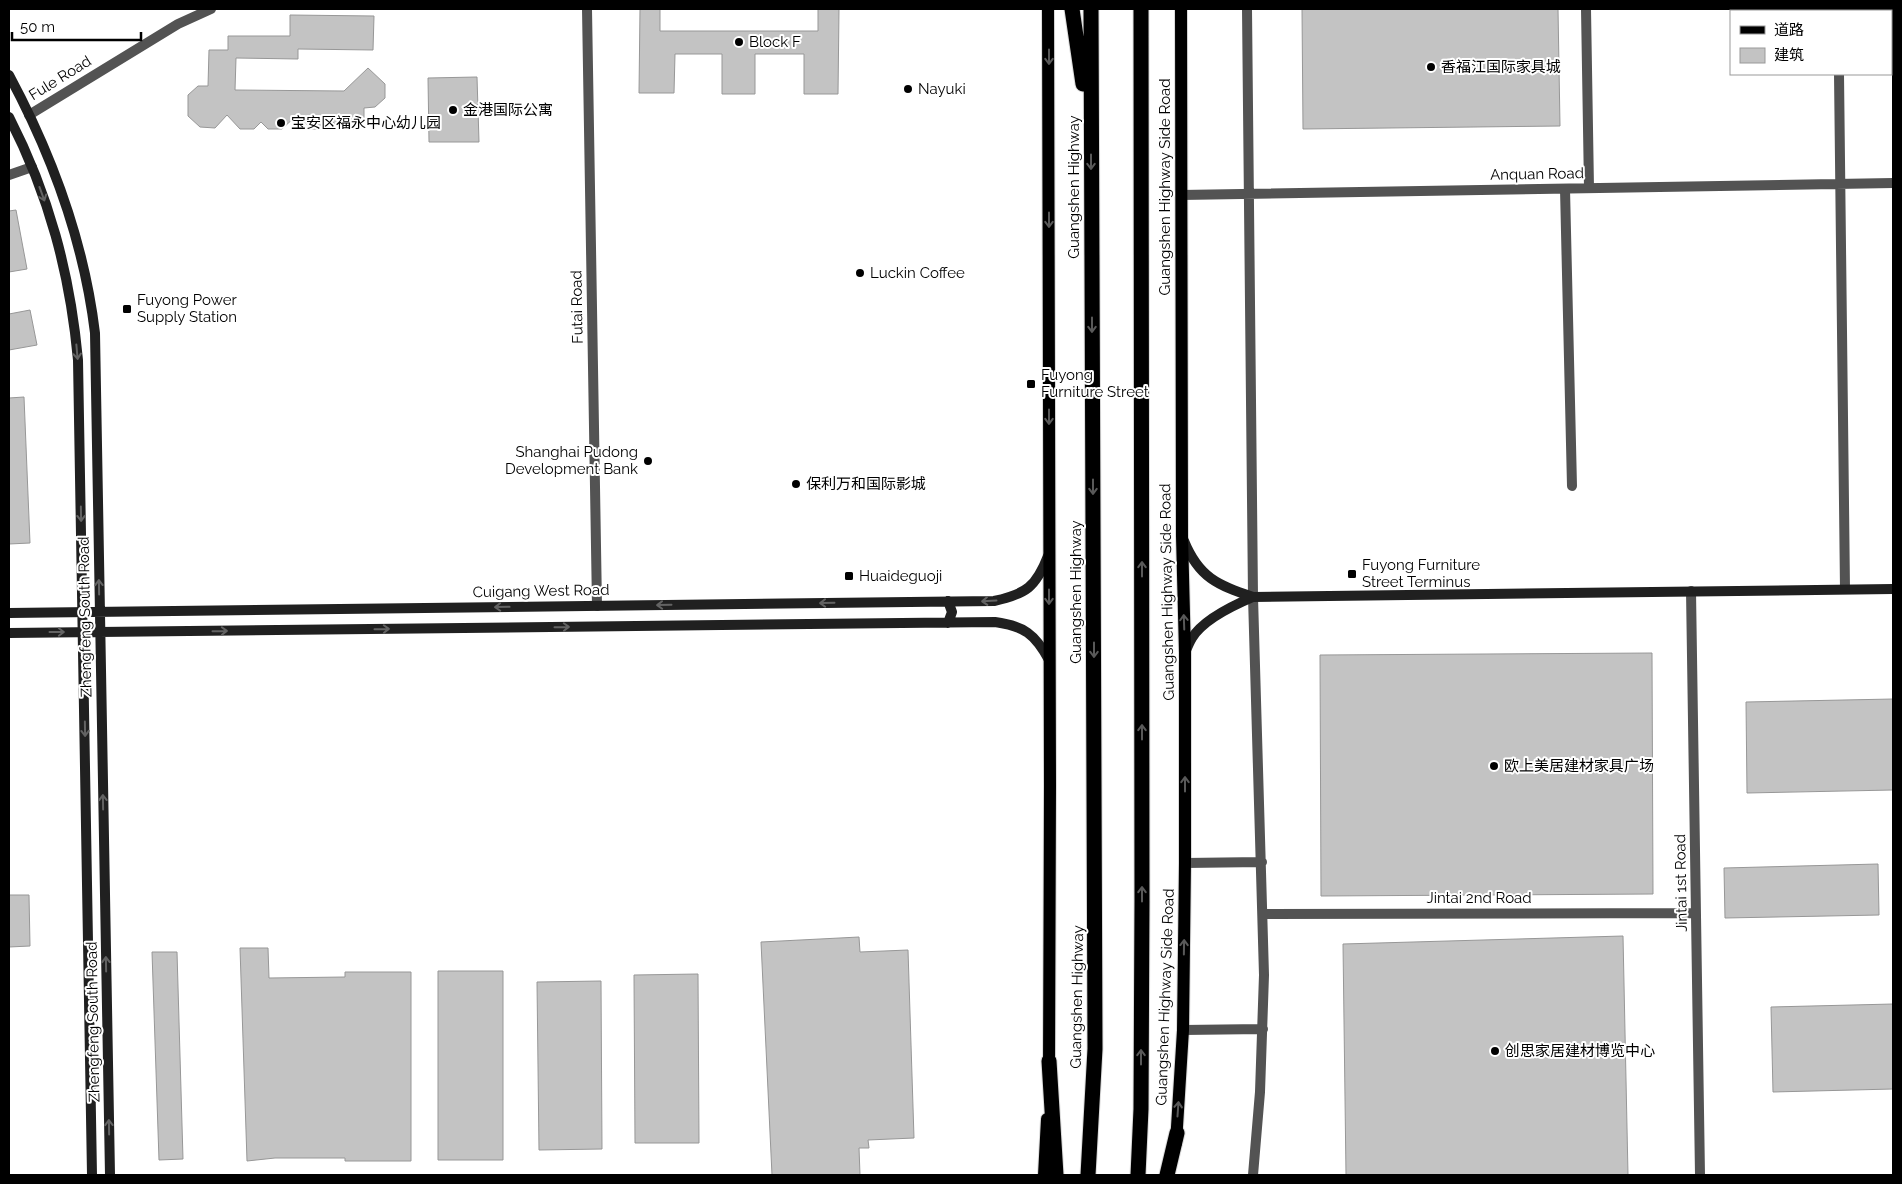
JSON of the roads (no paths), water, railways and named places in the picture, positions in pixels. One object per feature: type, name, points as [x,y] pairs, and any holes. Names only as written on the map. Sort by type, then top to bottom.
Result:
[{"type":"highway","points":[[1072,9],[1091,133]]},
{"type":"highway","name":"Guangshen Highway","points":[[1088,1175],[1095,1049],[1091,9]]},
{"type":"highway","points":[[1138,1175],[1141,1109],[1142,911],[1141,9]]},
{"type":"highway","points":[[1049,1061],[1056,1175]]},
{"type":"highway","points":[[1167,1175],[1177,1133]]},
{"type":"main road","points":[[1044,1175],[1049,1061],[1048,9]]},
{"type":"main road","name":"Guangshen Highway Side Road","points":[[1175,1175],[1183,1030],[1185,863],[1181,9]]},
{"type":"main road","name":"Zhengfeng South Road","points":[[9,75],[29,115],[67,207],[80,250],[90,295],[95,333],[110,1175]]},
{"type":"main road","name":"Zhengfeng South Road","points":[[9,117],[32,167],[49,213],[64,266],[74,315],[80,398],[92,1175]]},
{"type":"main road","points":[[1182,536],[1189,554],[1204,575],[1226,588],[1253,597],[1893,588]]},
{"type":"main road","name":"Cuigang West Road","points":[[9,613],[994,601],[1015,596],[1030,586],[1042,572],[1049,553]]},
{"type":"main road","points":[[1185,654],[1193,637],[1207,623],[1234,604],[1253,597]]},
{"type":"main road","points":[[948,601],[952,612],[948,623]]},
{"type":"main road","points":[[9,633],[995,622],[1012,624],[1028,632],[1040,644],[1050,662]]},
{"type":"street","name":"Fule Road","points":[[29,115],[178,24],[211,9]]},
{"type":"street","name":"Futai Road","points":[[586,9],[597,606]]},
{"type":"street","points":[[1247,9],[1253,597],[1263,914],[1263,1029],[1253,1175]]},
{"type":"street","points":[[1586,9],[1589,188]]},
{"type":"street","points":[[1839,75],[1845,589]]},
{"type":"street","points":[[9,175],[32,167]]},
{"type":"street","name":"Anquan Road","points":[[1181,195],[1893,183]]},
{"type":"street","points":[[1564,188],[1572,486]]},
{"type":"street","name":"Jintai 1st Road","points":[[1691,591],[1700,1175]]},
{"type":"street","points":[[1185,863],[1262,862]]},
{"type":"street","name":"Jintai 2nd Road","points":[[1263,914],[1696,913]]},
{"type":"street","points":[[1183,1030],[1263,1029]]},
{"type":"place","name":"Block F","points":[[739,42]]},
{"type":"place","name":"香福江国际家具城","points":[[1431,67]]},
{"type":"place","name":"Nayuki","points":[[908,89]]},
{"type":"place","name":"金港国际公寓","points":[[453,110]]},
{"type":"place","name":"宝安区福永中心幼儿园","points":[[281,123]]},
{"type":"place","name":"Luckin Coffee","points":[[860,273]]},
{"type":"place","name":"Fuyong Power Supply Station","points":[[127,309]]},
{"type":"place","name":"Fuyong Furniture Street","points":[[1031,384]]},
{"type":"place","name":"Shanghai Pudong Development Bank","points":[[648,461]]},
{"type":"place","name":"保利万和国际影城","points":[[796,484]]},
{"type":"place","name":"Fuyong Furniture Street Terminus","points":[[1352,574]]},
{"type":"place","name":"Huaideguoji","points":[[849,576]]},
{"type":"place","name":"欧上美居建材家具广场","points":[[1494,766]]},
{"type":"place","name":"创思家居建材博览中心","points":[[1495,1051]]}]
